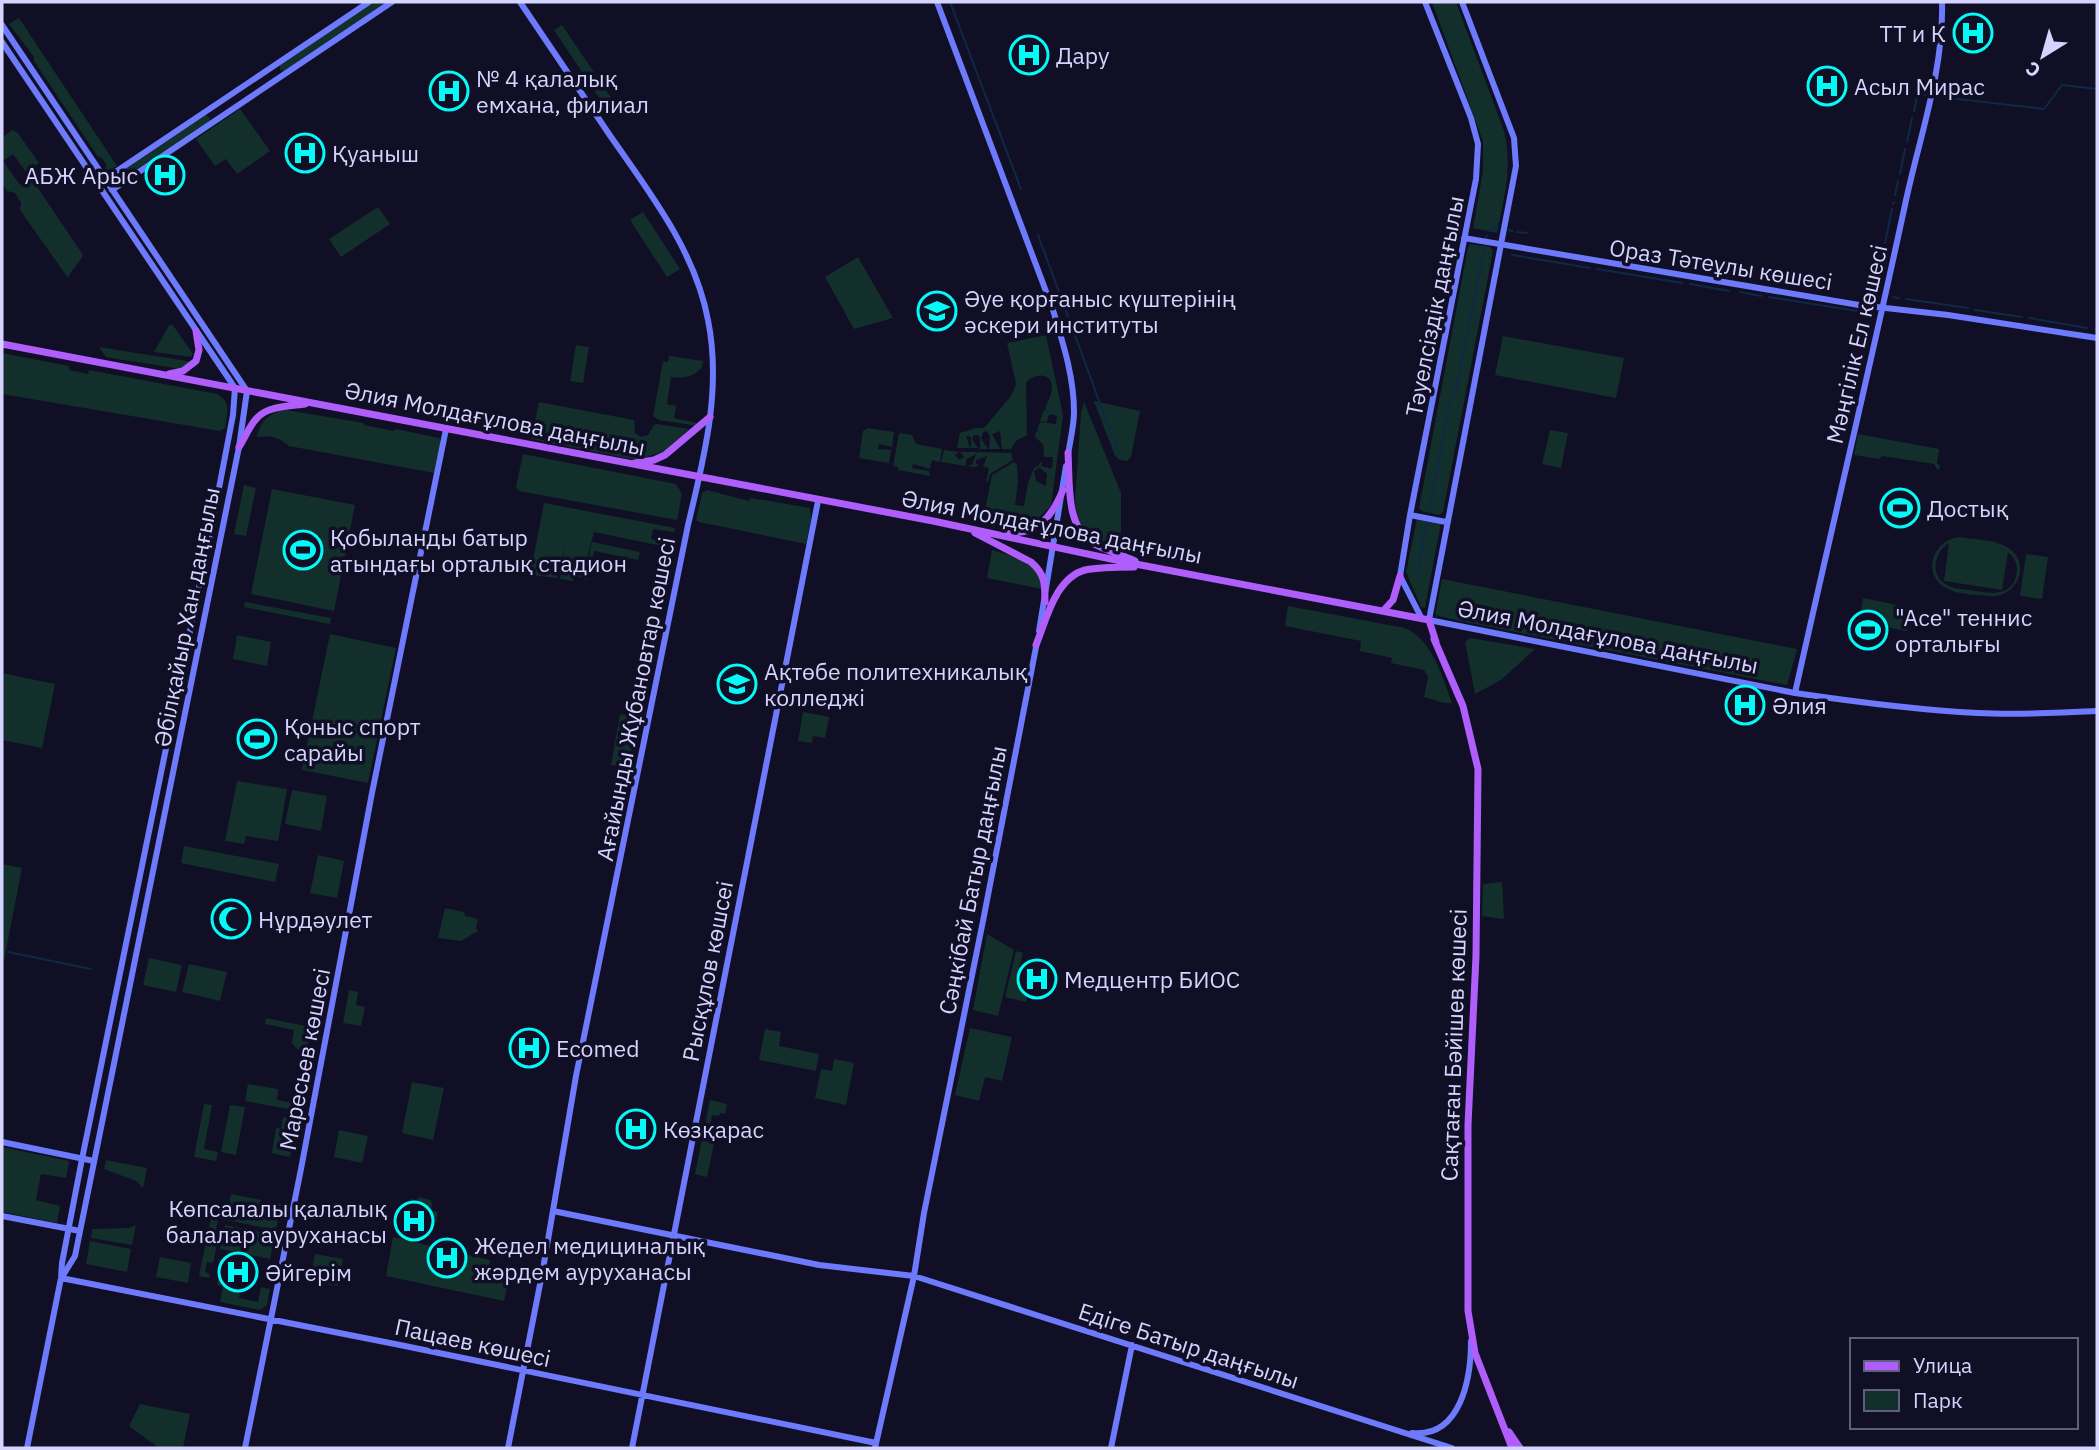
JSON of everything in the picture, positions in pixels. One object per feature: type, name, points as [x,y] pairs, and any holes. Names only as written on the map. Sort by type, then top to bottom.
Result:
[{"type":"main road","points":[[163,375],[183,371],[196,361],[196,331]]},
{"type":"main road","name":"Әлия Молдағұлова даңғылы","points":[[2,344],[981,531],[1425,619]]},
{"type":"main road","points":[[239,447],[255,419],[262,413],[313,403]]},
{"type":"main road","points":[[631,464],[665,455],[710,417]]},
{"type":"main road","points":[[1068,453],[1072,510],[1079,529],[1096,545],[1149,566]]},
{"type":"main road","points":[[981,531],[1022,533],[1039,526],[1054,510],[1063,490]]},
{"type":"main road","points":[[965,528],[1031,562],[1038,569],[1045,584],[1045,602]]},
{"type":"main road","points":[[1036,645],[1061,588],[1071,576],[1085,570],[1149,566]]},
{"type":"main road","points":[[1383,611],[1393,600],[1400,576]]},
{"type":"main road","name":"Сақтаған Бәйішев көшесі","points":[[1425,619],[1463,706],[1478,769],[1476,956],[1467,1183],[1468,1294],[1470,1332],[1478,1363],[1513,1448]]},
{"type":"main road","points":[[1501,1420],[1520,1448]]},
{"type":"street","points":[[105,179],[369,2]]},
{"type":"street","points":[[112,190],[392,2]]},
{"type":"street","name":"Ағайынды Жұбановтар көшесі","points":[[508,1448],[576,1076],[708,440],[712,357],[708,321],[694,270],[661,211],[520,2]]},
{"type":"street","name":"Сәңкібай Батыр даңғылы","points":[[876,1446],[914,1276],[926,1203],[1045,602],[1074,413],[1066,354],[1054,310],[937,2]]},
{"type":"street","name":"Тәуелсіздік даңғылы","points":[[1400,576],[1476,179],[1478,144],[1471,118],[1425,2]]},
{"type":"street","points":[[1425,619],[1516,166],[1514,138],[1462,2]]},
{"type":"street","name":"Мәңгілік Ел көшесі","points":[[1795,693],[1905,201],[1933,89],[1939,52],[1942,2]]},
{"type":"street","points":[[2,25],[247,391]]},
{"type":"street","points":[[2,42],[235,388]]},
{"type":"street","points":[[273,66],[279,77]]},
{"type":"street","points":[[209,110],[215,120]]},
{"type":"street","points":[[60,129],[68,124]]},
{"type":"street","points":[[117,171],[117,178],[124,182]]},
{"type":"street","name":"Ораз Тәтеұлы көшесі","points":[[1464,238],[1848,303],[2097,338]]},
{"type":"street","points":[[152,265],[160,261]]},
{"type":"street","name":"Әбілқайыр Хан даңғылы","points":[[27,1448],[61,1278],[68,1229],[229,435],[235,388]]},
{"type":"street","name":"Әбілқайыр Хан даңғылы","points":[[61,1278],[75,1256],[241,437],[247,391]]},
{"type":"street","name":"Маресьев көшесі","points":[[245,1448],[373,786],[446,429]]},
{"type":"street","points":[[229,435],[241,437]]},
{"type":"street","name":"Рысқұлов көшсеі","points":[[632,1448],[818,501]]},
{"type":"street","points":[[1410,515],[1446,522]]},
{"type":"street","points":[[1400,576],[1425,619]]},
{"type":"street","name":"Әлия Молдағұлова даңғылы","points":[[1425,619],[1795,693],[1912,709],[1979,713],[2097,711]]},
{"type":"street","points":[[178,688],[189,690]]},
{"type":"street","points":[[138,885],[150,887]]},
{"type":"street","points":[[102,1064],[113,1066]]},
{"type":"street","points":[[89,1127],[100,1129]]},
{"type":"street","points":[[2,1142],[94,1161]]},
{"type":"street","name":"Едіге Батыр даңғылы","points":[[553,1211],[819,1265],[914,1276],[1452,1448]]},
{"type":"street","points":[[2,1216],[80,1231]]},
{"type":"street","name":"Пацаев көшесі","points":[[61,1278],[522,1370],[876,1446]]},
{"type":"street","points":[[1400,1431],[1432,1432],[1442,1427],[1454,1412],[1468,1380],[1471,1363],[1470,1332]]},
{"type":"street","points":[[1111,1448],[1132,1345]]},
{"type":"green space","points":[[373,2],[388,2],[284,71],[280,70],[280,64]]},
{"type":"green space","points":[[1432,2],[1456,2],[1504,131],[1508,169],[1497,233],[1473,228],[1483,171],[1483,141]]},
{"type":"green space","points":[[19,18],[117,166],[108,172],[102,158],[98,157],[34,61],[34,57],[9,24]]},
{"type":"green space","points":[[562,25],[612,99],[604,105],[554,30]]},
{"type":"green space","points":[[240,109],[270,151],[237,174],[226,159],[215,166],[196,139]]},
{"type":"green space","points":[[206,115],[210,122],[120,178],[119,173]]},
{"type":"green space","points":[[12,130],[17,132],[39,163],[26,172],[13,154],[3,161],[20,185],[32,179],[83,255],[68,278],[20,210],[21,203],[15,193],[7,191],[2,183],[2,138]]},
{"type":"green space","points":[[378,207],[390,224],[341,257],[329,239]]},
{"type":"green space","points":[[643,212],[680,269],[667,277],[630,220]]},
{"type":"green space","points":[[1470,244],[1490,247],[1493,251],[1443,512],[1439,515],[1419,508]]},
{"type":"green space","points":[[858,257],[893,318],[854,329],[825,277]]},
{"type":"green space","points":[[172,324],[193,354],[191,357],[154,352]]},
{"type":"green space","points":[[1046,335],[1063,415],[1051,506],[1037,519],[988,510],[983,521],[992,475],[1014,462],[1017,465],[1018,482],[1015,505],[1024,506],[1028,483],[1034,468],[1037,466],[1039,468],[1034,471],[1036,481],[1046,486],[1047,474],[1038,466],[1043,460],[1041,466],[1052,469],[1053,457],[1044,457],[1043,444],[1035,437],[1036,431],[1040,433],[1037,430],[1040,422],[1056,424],[1057,416],[1051,414],[1047,422],[1040,421],[1044,410],[1049,411],[1045,409],[1051,393],[1051,382],[1041,376],[1026,383],[1027,435],[1016,441],[1011,449],[1002,449],[1000,431],[992,434],[1000,449],[989,449],[990,436],[987,431],[983,432],[981,438],[988,449],[980,449],[978,435],[974,435],[972,439],[978,448],[971,448],[971,438],[966,436],[970,448],[957,448],[960,433],[984,428],[1011,396],[1016,384],[1007,343]]},
{"type":"green space","points":[[1503,336],[1624,358],[1616,398],[1495,375]]},
{"type":"green space","points":[[576,345],[589,347],[583,383],[570,381]]},
{"type":"green space","points":[[99,347],[193,362],[180,369],[106,357]]},
{"type":"green space","points":[[2,353],[69,366],[69,370],[88,374],[89,370],[217,394],[227,404],[225,428],[220,431],[2,394]]},
{"type":"green space","points":[[669,356],[703,361],[702,367],[692,375],[671,377],[667,404],[676,406],[674,418],[698,423],[698,426],[659,420],[653,416],[663,361],[668,362]]},
{"type":"green space","points":[[1094,401],[1140,411],[1131,457],[1127,461],[1115,456]]},
{"type":"green space","points":[[539,402],[634,420],[635,433],[641,437],[648,435],[657,424],[689,429],[665,451],[637,460],[531,439]]},
{"type":"green space","points":[[1084,402],[1121,493],[1121,549],[1090,537],[1077,519],[1075,499]]},
{"type":"green space","points":[[286,410],[439,438],[441,442],[434,473],[289,446],[270,437],[257,437],[267,418]]},
{"type":"green space","points":[[868,428],[894,432],[892,447],[879,444],[878,449],[891,450],[889,463],[859,458],[863,431]]},
{"type":"green space","points":[[1550,430],[1568,433],[1561,468],[1542,464]]},
{"type":"green space","points":[[899,433],[912,435],[916,444],[942,449],[940,462],[932,460],[930,469],[913,464],[912,468],[929,471],[930,476],[898,470],[898,467],[893,466]]},
{"type":"green space","points":[[1858,434],[1939,449],[1939,470],[1934,464],[1882,456],[1879,459],[1854,455]]},
{"type":"green space","points":[[944,450],[959,452],[955,455],[959,460],[964,457],[960,452],[976,452],[966,459],[966,466],[941,462]]},
{"type":"green space","points":[[977,452],[1011,453],[1013,460],[990,474],[988,482],[989,468],[983,467],[987,456],[976,460],[979,466],[966,466],[972,465]]},
{"type":"green space","points":[[523,454],[676,484],[682,494],[677,520],[519,491],[516,487]]},
{"type":"green space","points":[[244,485],[256,488],[246,536],[234,534]]},
{"type":"green space","name":"Қобыланды батыр атындағы орталық стадион","points":[[272,489],[355,505],[334,611],[251,594]]},
{"type":"green space","points":[[707,490],[749,501],[751,498],[810,508],[811,519],[806,544],[699,522],[696,520],[702,493]]},
{"type":"green space","points":[[544,503],[675,528],[674,532],[653,529],[651,539],[663,541],[662,546],[594,532],[582,577],[574,576],[573,581],[560,579],[565,547],[557,578],[530,575]]},
{"type":"green space","points":[[1417,519],[1441,523],[1425,608],[1421,607],[1406,572]]},
{"type":"green space","points":[[1959,537],[1984,540],[2007,547],[2019,562],[2020,570],[2014,586],[1998,596],[1961,593],[1946,588],[1938,582],[1932,567],[1937,551],[1950,539]],"holes":[[[1949,543],[1944,581],[2002,590],[2008,552],[2017,566],[2013,583],[2004,591],[1984,592],[1951,587],[1938,577],[1936,571],[1939,553]]]},
{"type":"green space","points":[[592,542],[640,552],[638,560],[594,551],[588,580],[584,579]]},
{"type":"green space","points":[[992,550],[1017,558],[1031,567],[1040,580],[1042,589],[987,578]]},
{"type":"green space","points":[[2026,554],[2048,557],[2042,599],[2020,596]]},
{"type":"green space","points":[[1442,579],[1797,649],[1787,685],[1460,621],[1435,615]]},
{"type":"green space","points":[[1863,598],[1911,608],[1907,631],[1859,622]]},
{"type":"green space","points":[[245,602],[331,618],[330,624],[244,607]]},
{"type":"green space","points":[[1288,606],[1405,628],[1423,641],[1430,650],[1452,703],[1424,697],[1428,677],[1424,670],[1391,663],[1392,658],[1360,651],[1361,641],[1285,626]]},
{"type":"green space","points":[[330,634],[396,648],[368,783],[302,770]]},
{"type":"green space","points":[[237,635],[271,642],[267,666],[233,659]]},
{"type":"green space","points":[[1470,638],[1535,649],[1501,680],[1475,694],[1465,642]]},
{"type":"green space","points":[[2,673],[55,684],[42,748],[2,740]]},
{"type":"green space","points":[[803,712],[829,717],[825,738],[813,736],[812,743],[798,741]]},
{"type":"green space","points":[[620,714],[637,717],[628,768],[611,765]]},
{"type":"green space","points":[[237,781],[287,789],[278,841],[246,836],[244,844],[225,841]]},
{"type":"green space","points":[[292,790],[327,796],[321,831],[285,824]]},
{"type":"green space","points":[[184,846],[279,864],[275,882],[181,863]]},
{"type":"green space","points":[[318,855],[344,861],[337,898],[310,893]]},
{"type":"green space","points":[[2,864],[22,868],[2,971]]},
{"type":"green space","points":[[1502,882],[1504,919],[1482,916],[1483,884]]},
{"type":"green space","points":[[445,908],[464,912],[465,916],[478,919],[478,931],[461,941],[438,938]]},
{"type":"green space","points":[[987,934],[1014,950],[998,1016],[973,1010]]},
{"type":"green space","points":[[1016,951],[1023,953],[1016,980],[1031,984],[1026,1002],[1005,997]]},
{"type":"green space","points":[[149,958],[182,965],[176,992],[143,985]]},
{"type":"green space","points":[[189,964],[227,972],[220,1001],[182,992]]},
{"type":"green space","points":[[349,990],[358,992],[356,1005],[365,1007],[361,1026],[343,1023]]},
{"type":"green space","points":[[266,1018],[311,1027],[307,1051],[297,1049],[292,1043],[294,1030],[265,1024]]},
{"type":"green space","points":[[970,1028],[1012,1037],[1002,1081],[985,1077],[979,1101],[955,1095]]},
{"type":"green space","points":[[765,1029],[781,1032],[779,1046],[819,1054],[816,1071],[759,1060]]},
{"type":"green space","points":[[834,1059],[854,1063],[846,1105],[815,1098],[821,1069],[832,1071]]},
{"type":"green space","points":[[412,1082],[444,1088],[433,1140],[402,1133]]},
{"type":"green space","points":[[248,1084],[278,1089],[277,1100],[300,1104],[299,1111],[245,1101]]},
{"type":"green space","points":[[710,1100],[727,1104],[725,1114],[712,1115],[707,1142],[714,1144],[707,1177],[695,1174]]},
{"type":"green space","points":[[204,1104],[212,1105],[204,1149],[218,1152],[216,1161],[194,1157]]},
{"type":"green space","points":[[230,1105],[245,1107],[236,1155],[221,1152]]},
{"type":"green space","points":[[283,1117],[297,1120],[290,1157],[272,1153],[276,1128],[281,1129]]},
{"type":"green space","points":[[339,1130],[368,1136],[362,1163],[334,1157]]},
{"type":"green space","points":[[2,1147],[69,1161],[66,1178],[41,1174],[36,1200],[60,1206],[57,1223],[2,1212]]},
{"type":"green space","points":[[106,1160],[147,1168],[143,1188],[136,1181],[104,1169]]},
{"type":"green space","points":[[231,1194],[261,1200],[260,1211],[266,1212],[268,1201],[281,1204],[276,1230],[226,1220]]},
{"type":"green space","points":[[419,1197],[430,1200],[431,1210],[438,1212],[436,1223],[408,1217],[411,1199],[417,1200]]},
{"type":"green space","points":[[211,1218],[218,1219],[213,1243],[217,1244],[213,1263],[207,1262],[205,1272],[210,1274],[209,1278],[199,1276]]},
{"type":"green space","points":[[136,1225],[132,1245],[91,1238],[92,1229],[129,1228]]},
{"type":"green space","points":[[225,1225],[265,1233],[263,1242],[268,1243],[270,1234],[275,1235],[270,1259],[220,1249]]},
{"type":"green space","points":[[393,1237],[490,1260],[489,1269],[510,1274],[504,1301],[386,1276]]},
{"type":"green space","points":[[90,1241],[131,1249],[127,1272],[86,1264]]},
{"type":"green space","points":[[315,1254],[343,1259],[338,1286],[310,1281]]},
{"type":"green space","points":[[160,1257],[191,1263],[188,1283],[156,1277]]},
{"type":"green space","points":[[219,1274],[242,1279],[239,1298],[258,1302],[261,1287],[270,1289],[267,1305],[260,1310],[220,1302],[223,1286],[217,1285]]},
{"type":"green space","points":[[140,1404],[190,1414],[183,1448],[159,1448],[129,1426]]},
{"type":"waterway","points":[[950,2],[1021,189]]},
{"type":"waterway","points":[[1949,98],[2044,109],[2062,85],[2097,89]]},
{"type":"waterway","points":[[1914,111],[1917,97],[1921,94],[1927,95]]},
{"type":"waterway","points":[[1935,96],[1945,97]]},
{"type":"waterway","points":[[1907,142],[1912,118]]},
{"type":"waterway","points":[[1900,174],[1905,149]]},
{"type":"waterway","points":[[1895,195],[1898,181]]},
{"type":"waterway","points":[[1885,243],[1892,209]]},
{"type":"waterway","points":[[1488,231],[1493,227],[1498,228]]},
{"type":"waterway","points":[[1517,232],[1527,233]]},
{"type":"waterway","points":[[1038,235],[1118,452]]},
{"type":"waterway","points":[[1484,251],[1485,246]]},
{"type":"waterway","points":[[1876,284],[1883,250]]},
{"type":"waterway","points":[[1451,397],[1456,390],[1483,255]]},
{"type":"waterway","points":[[1512,255],[1590,268]]},
{"type":"waterway","points":[[1597,269],[1682,283]]},
{"type":"waterway","points":[[1690,284],[1729,291]]},
{"type":"waterway","points":[[1874,290],[1878,294]]},
{"type":"waterway","points":[[1740,292],[1761,296]]},
{"type":"waterway","points":[[1769,297],[1864,312]]},
{"type":"waterway","points":[[1893,297],[1899,298]]},
{"type":"waterway","points":[[1906,299],[1968,308]]},
{"type":"waterway","points":[[1975,310],[2022,317]]},
{"type":"waterway","points":[[2029,318],[2087,328]]},
{"type":"waterway","points":[[1429,512],[1450,402]]},
{"type":"waterway","points":[[1414,573],[1418,570],[1427,521]]},
{"type":"waterway","points":[[8,952],[91,969]]},
{"type":"place","name":"ТТ и К","points":[[1973,33]]},
{"type":"place","name":"Дару","points":[[1029,55]]},
{"type":"place","name":"Асыл Мирас","points":[[1827,86]]},
{"type":"place","name":"№ 4 қалалық емхана, филиал","points":[[449,91]]},
{"type":"place","name":"Қуаныш","points":[[305,153]]},
{"type":"place","name":"АБЖ Арыс","points":[[165,175]]},
{"type":"place","name":"Әуе қорғаныс күштерінің әскери институты","points":[[937,311]]},
{"type":"place","name":"Достық","points":[[1900,508]]},
{"type":"place","name":"Қобыланды батыр атындағы орталық стадион","points":[[303,550]]},
{"type":"place","name":"\"Ace\" теннис орталығы","points":[[1868,630]]},
{"type":"place","name":"Ақтөбе политехникалық колледжі","points":[[737,684]]},
{"type":"place","name":"Әлия","points":[[1745,705]]},
{"type":"place","name":"Қоныс спорт сарайы","points":[[257,739]]},
{"type":"place","name":"Нұрдәулет","points":[[231,919]]},
{"type":"place","name":"Медцентр БИОС","points":[[1037,979]]},
{"type":"place","name":"Ecomed","points":[[529,1048]]},
{"type":"place","name":"Көзқарас","points":[[636,1129]]},
{"type":"place","name":"Көпсалалы қалалық балалар ауруханасы","points":[[414,1221]]},
{"type":"place","name":"Жедел медициналық жәрдем ауруханасы","points":[[447,1258]]},
{"type":"place","name":"Әйгерім","points":[[238,1272]]}]
